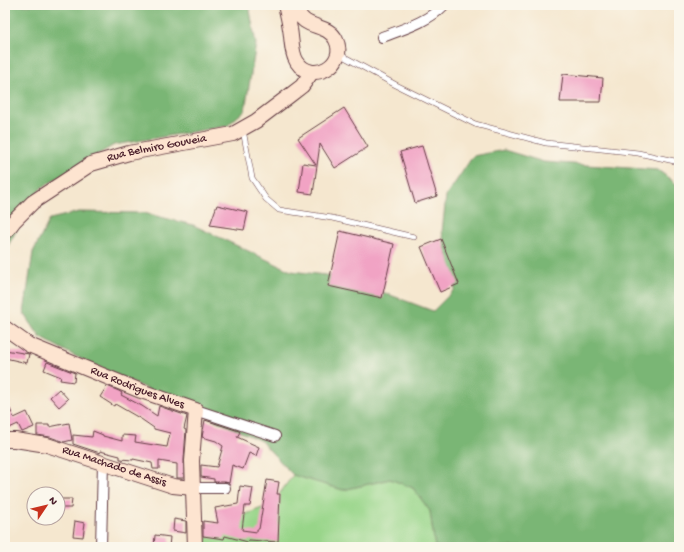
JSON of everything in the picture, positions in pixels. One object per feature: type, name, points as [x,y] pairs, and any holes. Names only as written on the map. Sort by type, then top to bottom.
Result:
[{"type":"street","points":[[285,5],[294,56],[297,62],[302,67],[312,72],[321,72],[327,69],[336,60],[338,53],[338,46],[332,34],[327,30],[305,20],[290,5]]},
{"type":"street","points":[[382,37],[417,23],[437,12],[444,5]]},
{"type":"street","points":[[293,50],[294,43],[302,32],[308,29],[321,28]]},
{"type":"street","name":"Rua Belmiro Gouveia","points":[[5,234],[14,221],[33,202],[91,164],[129,153],[233,134],[256,121],[298,90],[312,72]]},
{"type":"street","name":"Rua Rodrigues Alves","points":[[5,328],[29,345],[141,391],[275,436]]},
{"type":"street","points":[[194,547],[192,461],[196,410]]},
{"type":"street","name":"Rua Machado de Assis","points":[[5,440],[47,444],[173,486],[193,488],[224,488]]},
{"type":"street","points":[[101,547],[103,462]]},
{"type":"lane","points":[[338,53],[396,85],[475,124],[546,143],[638,153],[679,162]]},
{"type":"lane","points":[[242,129],[252,178],[266,199],[279,210],[332,218],[414,237]]},
{"type":"green space","points":[[5,5],[249,5],[256,44],[245,110],[227,126],[114,145],[41,188],[5,251]]},
{"type":"green space","points":[[504,150],[544,162],[658,170],[679,186],[679,547],[435,547],[430,511],[413,488],[390,479],[343,490],[293,475],[261,441],[73,355],[40,337],[24,313],[33,252],[50,219],[79,212],[144,213],[193,225],[291,271],[342,277],[433,311],[455,289],[442,232],[446,196],[473,156]]},
{"type":"green space","points":[[293,475],[343,490],[390,479],[413,488],[430,511],[435,547],[203,547],[211,528],[272,504]]},
{"type":"building","points":[[563,74],[603,78],[601,102],[560,102]]},
{"type":"building","points":[[344,108],[368,147],[335,168],[320,144],[313,194],[299,192],[303,163],[316,165],[298,138]]},
{"type":"building","points":[[422,146],[437,196],[415,203],[400,152]]},
{"type":"building","points":[[217,205],[248,212],[244,230],[210,225]]},
{"type":"building","points":[[340,231],[394,244],[382,298],[328,286]]},
{"type":"building","points":[[441,239],[459,284],[440,292],[421,247]]},
{"type":"building","points":[[5,350],[29,354],[27,363],[5,358]]},
{"type":"building","points":[[47,362],[75,373],[74,382],[60,380],[61,377],[44,370]]},
{"type":"building","points":[[107,386],[119,391],[122,393],[121,395],[157,416],[159,406],[187,416],[184,429],[186,430],[184,478],[177,478],[177,464],[159,461],[159,469],[153,469],[152,463],[133,459],[120,459],[120,456],[100,451],[100,453],[73,444],[73,435],[92,437],[93,431],[103,436],[122,441],[122,435],[136,436],[135,442],[167,447],[170,433],[154,429],[141,419],[115,404],[114,406],[100,397]]},
{"type":"building","points":[[59,389],[68,399],[59,407],[50,397]]},
{"type":"building","points":[[10,409],[14,418],[27,412],[34,427],[22,432],[18,424],[5,430],[5,411]]},
{"type":"building","points":[[205,420],[239,431],[240,432],[237,437],[259,447],[256,456],[249,453],[243,469],[232,465],[229,483],[214,482],[214,479],[201,477],[201,465],[217,467],[223,446],[216,441],[202,437]]},
{"type":"building","points":[[69,423],[72,440],[64,442],[50,437],[37,435],[37,425],[49,425],[49,427]]},
{"type":"building","points":[[267,480],[279,482],[277,494],[280,494],[278,542],[249,540],[248,542],[225,536],[224,539],[203,536],[203,521],[218,523],[215,508],[238,504],[240,486],[253,488],[250,506],[245,506],[242,530],[257,532],[257,529],[259,529]]},
{"type":"building","points":[[66,499],[72,499],[71,508],[66,508]]},
{"type":"building","points":[[174,519],[186,521],[186,533],[173,531]]},
{"type":"building","points":[[75,521],[85,523],[83,537],[73,536]]},
{"type":"building","points":[[155,535],[170,537],[169,547],[154,547]]}]
